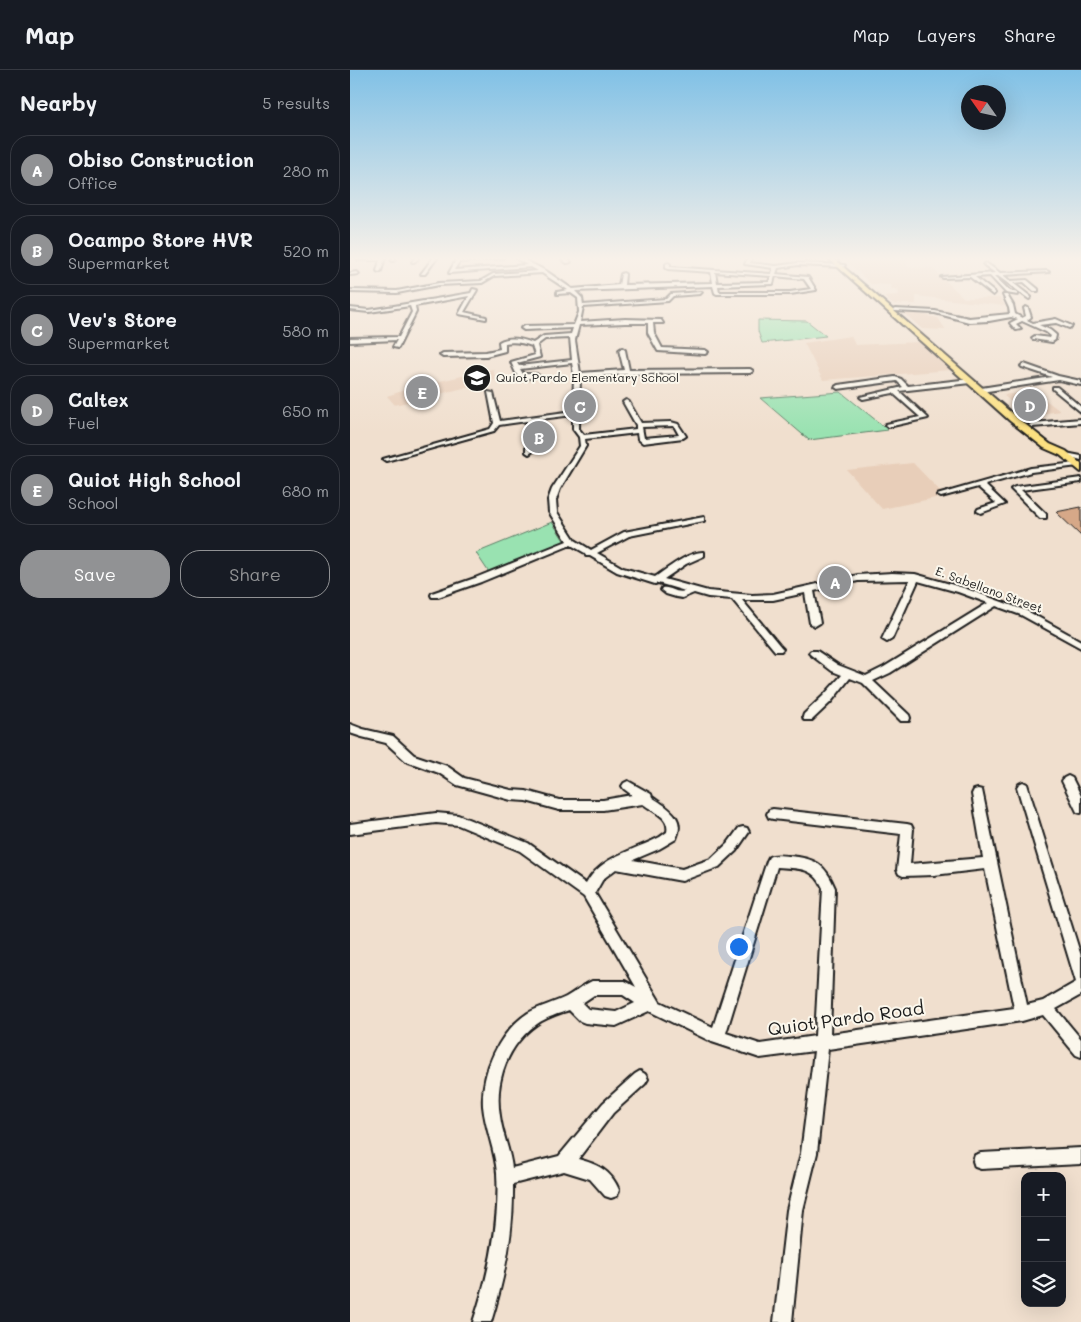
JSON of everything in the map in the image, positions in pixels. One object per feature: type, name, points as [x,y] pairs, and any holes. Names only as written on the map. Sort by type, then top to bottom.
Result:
[{"type":"main road","points":[[898,316],[1046,446],[1063,453],[1079,464]]},
{"type":"main road","points":[[903,316],[1059,446],[1063,453]]},
{"type":"street","points":[[396,347],[412,316]]},
{"type":"street","points":[[477,316],[484,318]]},
{"type":"street","points":[[580,316],[572,336],[577,375],[576,429],[582,438],[640,428],[671,424],[676,425],[683,436],[646,441],[641,439],[640,428],[626,402]]},
{"type":"street","points":[[957,316],[974,320],[1008,316]]},
{"type":"street","points":[[1013,316],[1048,330],[1053,334],[1053,339],[1035,338]]},
{"type":"street","points":[[1018,329],[1013,323],[1029,316]]},
{"type":"street","points":[[524,328],[625,321],[662,322]]},
{"type":"street","points":[[1034,324],[1058,321],[1069,326],[1048,330]]},
{"type":"street","points":[[650,322],[651,333],[660,350],[705,352]]},
{"type":"street","points":[[443,355],[486,354],[504,350],[502,342],[510,340],[534,345],[544,338],[572,336]]},
{"type":"street","points":[[350,340],[401,338]]},
{"type":"street","points":[[534,345],[537,357],[514,361],[521,376],[536,376]]},
{"type":"street","points":[[622,350],[627,372]]},
{"type":"street","points":[[517,368],[574,361]]},
{"type":"street","points":[[1024,366],[1081,383]]},
{"type":"street","points":[[577,375],[627,372],[750,371]]},
{"type":"street","points":[[981,390],[1059,378]]},
{"type":"street","points":[[838,387],[895,379],[907,388]]},
{"type":"street","points":[[863,397],[907,388],[970,381]]},
{"type":"street","points":[[1054,388],[1081,410]]},
{"type":"street","points":[[888,425],[925,418],[895,391]]},
{"type":"street","points":[[490,393],[497,423]]},
{"type":"street","points":[[386,459],[492,430],[497,423],[576,413]]},
{"type":"street","points":[[529,452],[530,419]]},
{"type":"street","points":[[1032,425],[1081,421]]},
{"type":"street","name":"E. Sabellano Street","points":[[582,438],[583,446],[556,489],[552,500],[553,512],[572,542],[589,554],[620,570],[693,590],[735,597],[772,597],[864,578],[914,577],[995,603],[1048,625],[1081,645]]},
{"type":"street","points":[[941,495],[1031,470],[1079,464]]},
{"type":"street","points":[[1043,516],[1015,489],[1081,480]]},
{"type":"street","points":[[980,484],[1001,504],[981,512]]},
{"type":"street","points":[[589,554],[627,534],[701,519]]},
{"type":"street","points":[[435,595],[478,580],[572,542]]},
{"type":"street","points":[[655,580],[683,562],[701,554]]},
{"type":"street","points":[[887,639],[914,577]]},
{"type":"street","points":[[809,588],[815,623]]},
{"type":"street","points":[[665,590],[677,596],[684,595],[693,590]]},
{"type":"street","points":[[735,597],[778,649]]},
{"type":"street","points":[[866,680],[887,670],[995,603]]},
{"type":"street","points":[[814,652],[836,668],[866,680],[905,718]]},
{"type":"street","points":[[808,717],[827,699],[848,674]]},
{"type":"street","points":[[350,728],[362,733],[389,738],[410,758],[443,769],[461,782],[511,795],[526,796],[559,805],[603,805],[647,798]]},
{"type":"street","points":[[1068,781],[1081,808]]},
{"type":"street","points":[[588,893],[600,874],[628,856],[643,851],[672,834],[674,825],[671,817],[628,786]]},
{"type":"street","points":[[1023,787],[1081,978]]},
{"type":"street","points":[[978,794],[990,863],[1022,1014]]},
{"type":"street","points":[[773,814],[907,829],[903,870],[990,863]]},
{"type":"street","points":[[350,829],[436,818],[458,820],[524,847],[588,893],[652,1005],[616,1019],[586,1016],[571,1002],[530,1020],[504,1048],[498,1061],[491,1090],[492,1114],[506,1178],[502,1250],[496,1280],[482,1322]]},
{"type":"street","points":[[616,863],[682,875],[715,863],[744,832]]},
{"type":"street","points":[[717,1038],[773,861],[814,866],[825,876],[829,888],[822,1041],[809,1153],[795,1210],[783,1322]]},
{"type":"street","name":"Quiot Pardo Road","points":[[571,1002],[592,988],[625,988],[652,1005],[717,1038],[760,1051],[1022,1014],[1045,1007],[1081,987]]},
{"type":"street","points":[[1045,1007],[1081,1050]]},
{"type":"street","points":[[564,1163],[608,1108],[640,1079]]},
{"type":"street","points":[[981,1161],[1081,1156]]},
{"type":"street","points":[[506,1178],[564,1163],[595,1172],[611,1190]]},
{"type":"shaded area","points":[[908,316],[938,318],[946,330],[922,329]]},
{"type":"shaded area","points":[[851,336],[855,345],[919,342],[951,370],[823,380],[804,343]]},
{"type":"shaded area","points":[[493,369],[496,380],[395,405],[387,396],[414,387]]},
{"type":"shaded area","points":[[1034,391],[1060,411],[1028,416],[1003,395]]},
{"type":"shaded area","points":[[913,463],[945,496],[882,509],[847,470]]},
{"type":"green space","points":[[758,320],[807,321],[826,336],[762,343],[758,331]]},
{"type":"green space","points":[[841,392],[888,430],[809,440],[760,398]]},
{"type":"green space","points":[[552,522],[565,542],[490,574],[476,553]]},
{"type":"building","points":[[1081,507],[1081,536],[1056,512]]},
{"type":"place","name":"Quiot Pardo Elementary School","points":[[477,378]]},
{"type":"place","name":"Quiot High School","points":[[422,392]]},
{"type":"place","name":"Caltex","points":[[1030,405]]},
{"type":"place","name":"Vev's Store","points":[[580,406]]},
{"type":"place","name":"Ocampo Store HVR","points":[[539,437]]},
{"type":"place","name":"Obiso Construction","points":[[835,582]]}]
